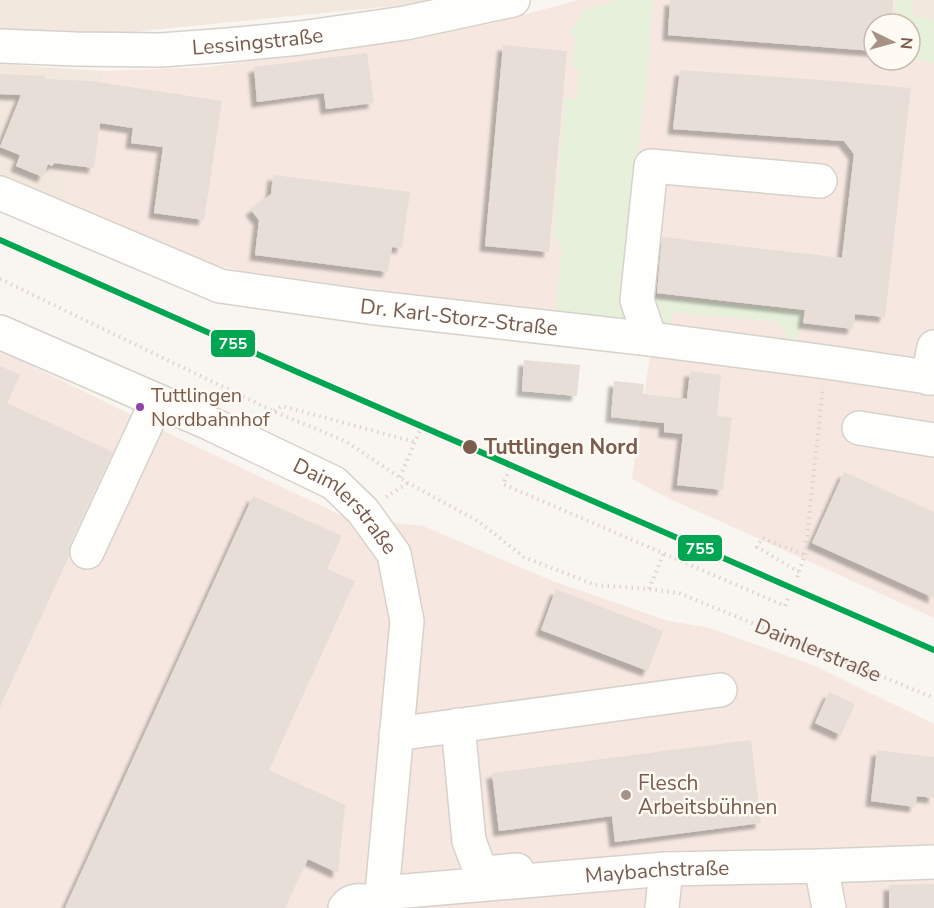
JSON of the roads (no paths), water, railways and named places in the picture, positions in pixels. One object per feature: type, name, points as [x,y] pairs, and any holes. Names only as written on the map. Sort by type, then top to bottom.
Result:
[{"type":"street","name":"Lessingstraße","points":[[0,46],[75,50],[161,50],[228,45],[300,38],[405,23],[464,5],[513,0]]},
{"type":"street","points":[[650,339],[637,300],[651,166],[820,181]]},
{"type":"street","name":"Dr. Karl-Storz-Straße","points":[[0,193],[220,286],[368,307],[650,339],[826,362],[932,368]]},
{"type":"street","name":"Daimlerstraße","points":[[0,332],[221,429],[334,483],[363,511],[394,554],[407,621],[380,901]]},
{"type":"street","points":[[87,552],[157,401]]},
{"type":"street","points":[[859,428],[934,440]]},
{"type":"street","points":[[396,734],[720,690]]},
{"type":"street","points":[[458,725],[469,841],[479,867],[487,873],[662,861],[662,908]]},
{"type":"street","name":"Maybachstraße","points":[[345,908],[355,900],[380,901],[662,861],[821,866],[934,862]]},
{"type":"street","points":[[821,866],[829,908]]},
{"type":"place","name":"Tuttlingen Nordbahnhof","points":[[140,407]]},
{"type":"place","name":"Tuttlingen Nord","points":[[470,447]]},
{"type":"place","name":"Flesch Arbeitsbühnen","points":[[626,795]]}]
